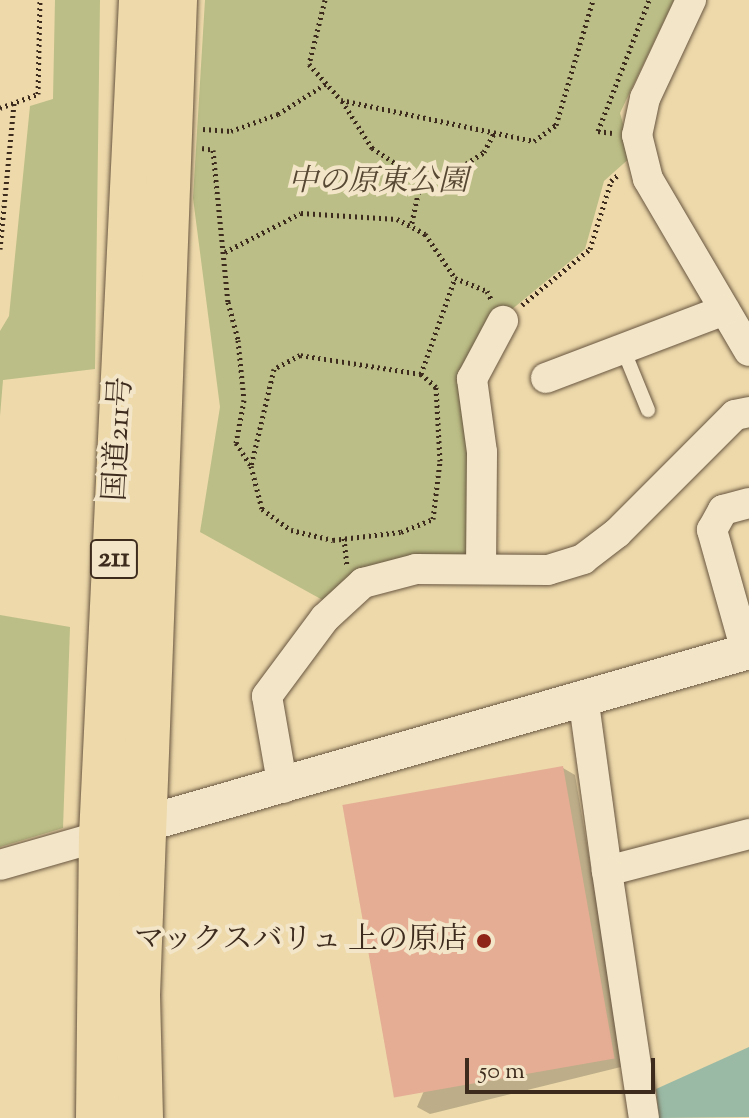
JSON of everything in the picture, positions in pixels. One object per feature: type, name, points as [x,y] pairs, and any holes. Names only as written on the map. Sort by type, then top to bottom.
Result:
[{"type":"highway","name":"国道211号","points":[[92,1115],[101,836],[141,0]]},
{"type":"highway","name":"国道211号","points":[[141,1118],[138,995],[175,0]]},
{"type":"street","points":[[691,0],[645,98],[637,135],[648,179],[749,351]]},
{"type":"street","points":[[546,378],[725,310]]},
{"type":"street","points":[[481,569],[482,452],[472,379],[503,321]]},
{"type":"street","points":[[283,788],[267,696],[325,618],[363,583],[416,569],[548,570],[583,559],[617,533],[735,415],[749,412]]},
{"type":"street","points":[[0,865],[283,788],[583,696],[747,651],[712,530],[723,510],[749,503]]},
{"type":"street","points":[[583,696],[644,1118]]},
{"type":"street","points":[[607,871],[749,834]]},
{"type":"lane","points":[[623,349],[648,410]]},
{"type":"path","points":[[0,108],[38,94],[40,0]]},
{"type":"path","points":[[325,0],[309,64],[341,100],[372,148],[421,180]]},
{"type":"path","points":[[341,100],[534,141],[556,125],[593,0]]},
{"type":"path","points":[[170,133],[231,131],[278,114],[327,83]]},
{"type":"path","points":[[0,249],[14,103]]},
{"type":"path","points":[[170,133],[213,150],[244,400],[236,443],[251,466],[262,509],[291,530],[333,540],[401,532],[433,519],[440,461],[436,387],[421,374],[336,358],[300,355],[274,369],[251,466]]},
{"type":"path","points":[[421,180],[461,167],[484,152],[494,133]]},
{"type":"path","points":[[225,252],[301,213],[354,213],[411,227],[425,234],[455,278],[487,291],[503,321],[590,249],[611,181],[643,157]]},
{"type":"path","points":[[411,227],[421,180]]},
{"type":"path","points":[[421,374],[455,278]]},
{"type":"green space","points":[[55,0],[100,0],[95,369],[3,380],[0,416],[0,331],[9,316],[30,106],[53,99]]},
{"type":"green space","name":"中の原東公園","points":[[205,0],[674,0],[620,113],[632,156],[604,181],[585,249],[500,319],[467,379],[475,562],[328,603],[200,532],[220,407],[193,198]]},
{"type":"green space","points":[[0,615],[70,627],[63,828],[0,847]]},
{"type":"shaded area","points":[[749,1047],[749,1117],[659,1118],[656,1089]]},
{"type":"building","name":"マックスバリュ 上の原店","points":[[563,766],[615,1058],[394,1097],[342,805]]},
{"type":"place","name":"マックスバリュ 上の原店","points":[[484,941]]}]
